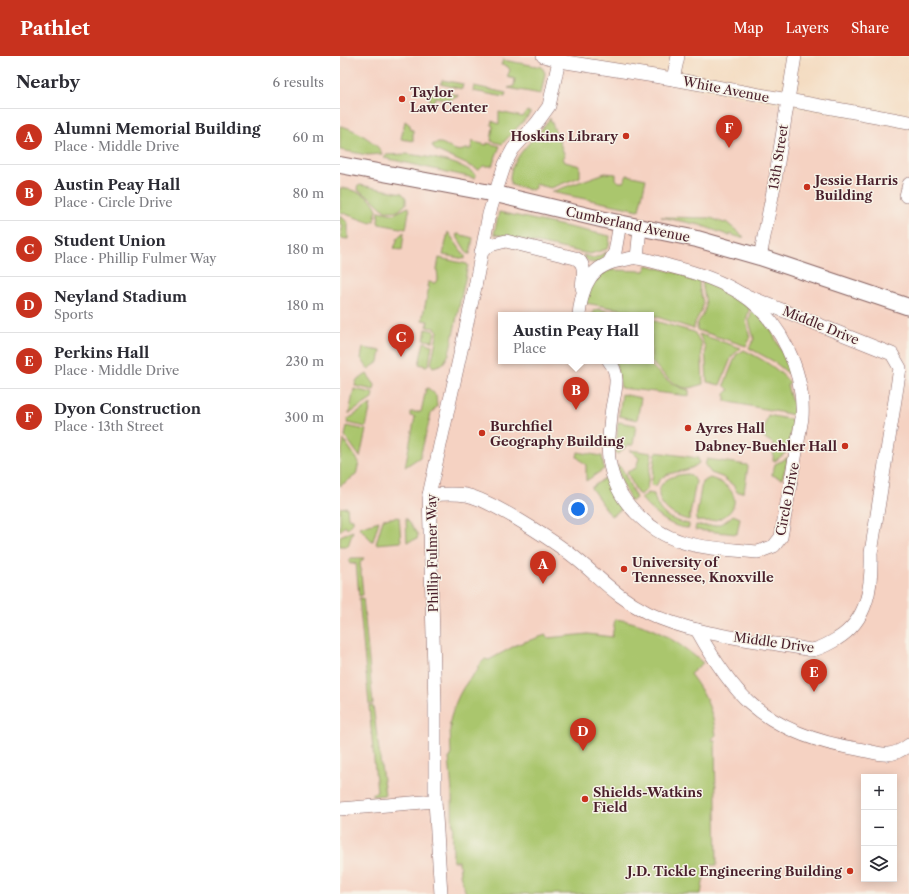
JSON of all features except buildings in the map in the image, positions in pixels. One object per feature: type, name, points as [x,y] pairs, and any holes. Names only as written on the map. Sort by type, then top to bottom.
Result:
[{"type":"main road","name":"Cumberland Avenue","points":[[340,165],[496,194],[640,228],[697,239],[760,257],[909,306]]},
{"type":"street","name":"White Avenue","points":[[543,56],[909,122]]},
{"type":"street","points":[[674,79],[678,56]]},
{"type":"street","name":"13th Street","points":[[760,257],[775,181],[795,56]]},
{"type":"street","name":"Phillip Fulmer Way","points":[[441,894],[435,801],[434,651],[429,495],[481,252],[496,194],[509,155],[549,106],[559,58]]},
{"type":"street","points":[[610,262],[615,252],[620,223]]},
{"type":"street","points":[[637,258],[640,228]]},
{"type":"street","points":[[481,252],[490,245],[506,241],[575,258],[579,260],[583,266],[582,290]]},
{"type":"street","name":"Circle Drive","points":[[579,312],[582,290],[595,272],[610,262],[637,258],[703,275],[718,281],[742,294],[766,314],[784,342],[796,371],[802,404],[801,424],[783,530],[778,542],[767,549],[758,552],[710,548],[675,540],[654,531],[628,505],[616,487],[608,457],[611,417],[616,383],[615,371],[611,364]]},
{"type":"street","name":"Middle Drive","points":[[429,495],[465,495],[487,504],[559,546],[620,598],[649,613],[697,630],[811,650],[821,648],[842,636],[857,621],[866,607],[871,579],[872,549],[900,368],[892,354],[742,294]]},
{"type":"street","points":[[697,630],[731,682],[750,703],[767,716],[788,728],[839,746],[889,756],[909,746]]},
{"type":"street","points":[[340,809],[435,801]]},
{"type":"shaded area","name":"University of Tennessee, Knoxville","points":[[340,56],[536,56],[543,60],[909,129],[909,894],[340,894]]},
{"type":"green space","points":[[503,60],[542,67],[545,73],[541,94],[508,88],[514,86],[515,79],[507,77],[510,70],[507,66],[501,65]]},
{"type":"green space","points":[[442,80],[463,84],[462,89],[441,84]]},
{"type":"green space","points":[[474,86],[506,93],[505,97],[473,91]]},
{"type":"green space","points":[[444,92],[458,95],[457,97],[453,97],[451,100],[435,97],[433,105],[430,104],[430,94]]},
{"type":"green space","points":[[527,111],[531,113],[502,144],[491,141],[493,126],[491,125],[492,121],[499,124],[499,112],[523,117]]},
{"type":"green space","points":[[550,118],[565,156],[563,158],[565,162],[580,166],[580,177],[551,188],[535,184],[536,187],[532,190],[511,185],[510,176],[512,167],[517,158]]},
{"type":"green space","points":[[405,121],[410,125],[411,130],[413,130],[413,141],[401,139]]},
{"type":"green space","points":[[340,126],[351,129],[364,136],[376,145],[382,154],[367,155],[340,150]]},
{"type":"green space","points":[[473,140],[474,142],[487,145],[487,143],[500,146],[492,166],[483,166],[479,170],[435,150],[432,145],[442,143],[460,151],[471,149]]},
{"type":"green space","points":[[406,154],[454,163],[471,171],[476,176],[474,178],[384,158],[386,155]]},
{"type":"green space","points":[[605,173],[616,174],[616,179],[619,182],[624,182],[627,175],[646,179],[639,210],[551,192]]},
{"type":"green space","points":[[360,185],[402,193],[406,198],[406,204],[398,211],[385,211],[371,198],[358,190],[357,187]]},
{"type":"green space","points":[[340,188],[356,191],[371,200],[377,210],[374,221],[371,223],[340,212]]},
{"type":"green space","points":[[408,207],[410,211],[406,229],[379,224],[379,211],[394,214]]},
{"type":"green space","points":[[499,212],[610,236],[609,245],[607,249],[590,254],[494,234]]},
{"type":"green space","points":[[340,215],[348,223],[348,239],[340,238],[343,225],[340,224]]},
{"type":"green space","points":[[661,217],[711,218],[724,223],[726,222],[744,237],[738,237],[730,234],[730,236],[700,225]]},
{"type":"green space","points":[[404,232],[402,250],[394,249],[398,237]]},
{"type":"green space","points":[[448,232],[465,256],[465,259],[443,255]]},
{"type":"green space","points":[[458,234],[473,238],[470,254],[468,254],[456,235]]},
{"type":"green space","points":[[607,252],[601,262],[598,263],[589,261],[583,255],[594,258]]},
{"type":"green space","points":[[439,258],[468,265],[449,354],[443,364],[433,367],[431,364],[438,331],[435,328],[427,327],[428,321],[422,320],[429,287],[427,287],[428,282],[435,283],[438,278],[437,270]]},
{"type":"green space","points":[[647,265],[700,279],[699,286],[703,305],[695,322],[694,329],[654,316],[654,312],[634,312],[585,303],[595,275],[611,270],[645,271]]},
{"type":"green space","points":[[703,280],[750,306],[746,321],[750,339],[746,346],[697,330],[706,305]]},
{"type":"green space","points":[[598,309],[614,312],[593,312],[594,310]]},
{"type":"green space","points":[[752,309],[770,328],[792,372],[789,374],[773,361],[749,348],[754,339],[749,321]]},
{"type":"green space","points":[[654,321],[694,332],[701,343],[703,384],[688,388],[683,387],[673,382],[654,364]]},
{"type":"green space","points":[[426,329],[435,331],[433,341],[424,340]]},
{"type":"green space","points":[[699,334],[741,348],[732,356],[720,385],[707,382],[705,347]]},
{"type":"green space","points":[[424,342],[432,345],[429,364],[426,366],[419,364]]},
{"type":"green space","points":[[363,348],[381,351],[379,362],[368,369],[361,358]]},
{"type":"green space","points":[[744,350],[769,364],[781,373],[791,384],[787,385],[791,400],[796,399],[794,415],[725,401],[725,394],[729,390],[724,385],[736,355]]},
{"type":"green space","points":[[616,364],[650,364],[661,375],[677,386],[689,390],[689,396],[621,388]]},
{"type":"green space","points":[[367,374],[375,385],[374,390],[355,386],[356,381]]},
{"type":"green space","points":[[428,388],[436,395],[437,406],[431,414],[420,457],[405,467],[415,417],[410,416],[410,412],[421,412],[426,389]]},
{"type":"green space","points":[[354,389],[373,393],[372,399],[349,414]]},
{"type":"green space","points":[[622,394],[641,398],[637,420],[619,416]]},
{"type":"green space","points":[[371,404],[366,427],[347,423],[348,419]]},
{"type":"green space","points":[[768,415],[793,420],[788,451],[775,461],[773,460],[774,444],[761,436]]},
{"type":"green space","points":[[618,422],[636,425],[633,445],[628,445],[618,454],[616,453]]},
{"type":"green space","points":[[347,426],[366,430],[360,457],[345,436]]},
{"type":"green space","points":[[344,440],[359,462],[356,475],[340,486],[340,459]]},
{"type":"green space","points":[[630,450],[652,453],[647,489],[641,495],[637,493],[627,472],[636,468],[639,458]]},
{"type":"green space","points":[[578,452],[602,456],[604,469],[586,481],[586,465],[577,457]]},
{"type":"green space","points":[[656,452],[698,458],[699,463],[687,470],[665,476],[656,486],[651,485]]},
{"type":"green space","points":[[789,457],[782,479],[772,475],[775,464]]},
{"type":"green space","points":[[707,459],[747,465],[748,467],[744,492],[737,492],[733,485],[722,477],[711,473],[705,465]]},
{"type":"green space","points":[[617,464],[622,469],[636,498],[631,502],[620,478]]},
{"type":"green space","points":[[689,474],[696,481],[689,520],[677,516],[667,510],[661,502],[659,494],[660,487],[666,480],[675,476]]},
{"type":"green space","points":[[606,477],[622,509],[611,516],[591,488]]},
{"type":"green space","points":[[710,478],[723,483],[730,490],[734,498],[734,506],[722,518],[711,521],[697,521],[696,519],[702,482]]},
{"type":"green space","points":[[648,493],[654,494],[658,507],[666,515],[670,518],[689,524],[689,528],[675,525],[656,514],[641,498]]},
{"type":"green space","points":[[347,507],[348,518],[353,519],[353,522],[347,529],[345,526],[340,531],[340,508]]},
{"type":"green space","points":[[733,515],[740,518],[737,534],[695,530],[696,525],[707,526],[721,524]]},
{"type":"green space","points":[[399,517],[401,542],[376,544],[383,519]]},
{"type":"green space","points":[[406,518],[418,535],[417,539],[407,542]]},
{"type":"green space","points":[[379,521],[373,541],[372,541],[359,527]]},
{"type":"green space","points":[[353,531],[348,546],[340,546],[340,536]]},
{"type":"green space","points":[[351,558],[364,558],[360,563],[363,595],[359,596],[356,563],[350,564],[349,560]]},
{"type":"green space","points":[[359,598],[363,598],[373,704],[369,704]]},
{"type":"green space","points":[[615,619],[640,624],[662,634],[683,647],[703,663],[690,674],[708,703],[713,718],[716,735],[711,740],[715,740],[717,865],[706,866],[701,894],[466,894],[460,874],[459,861],[453,861],[452,792],[449,758],[451,757],[450,727],[452,726],[449,725],[453,709],[463,688],[479,669],[477,667],[485,659],[489,660],[518,644],[546,635],[547,638],[588,634],[612,637]]},
{"type":"green space","points":[[369,706],[373,706],[385,795],[372,796],[373,793],[377,792]]},
{"type":"place","name":"Taylor Law Center","points":[[402,99]]},
{"type":"place","name":"Hoskins Library","points":[[626,136]]},
{"type":"place","name":"Dyon Construction","points":[[729,148]]},
{"type":"place","name":"Jessie Harris Building","points":[[807,187]]},
{"type":"place","name":"Student Union","points":[[401,357]]},
{"type":"place","name":"Austin Peay Hall","points":[[576,410]]},
{"type":"place","name":"Ayres Hall","points":[[688,428]]},
{"type":"place","name":"Burchfiel Geography Building","points":[[482,433]]},
{"type":"place","name":"Dabney-Buehler Hall","points":[[845,446]]},
{"type":"place","name":"University of Tennessee, Knoxville","points":[[624,569]]},
{"type":"place","name":"Alumni Memorial Building","points":[[543,584]]},
{"type":"place","name":"Perkins Hall","points":[[814,692]]},
{"type":"place","name":"Neyland Stadium","points":[[583,751]]},
{"type":"place","name":"Shields-Watkins Field","points":[[585,799]]},
{"type":"place","name":"J.D. Tickle Engineering Building","points":[[850,871]]}]
